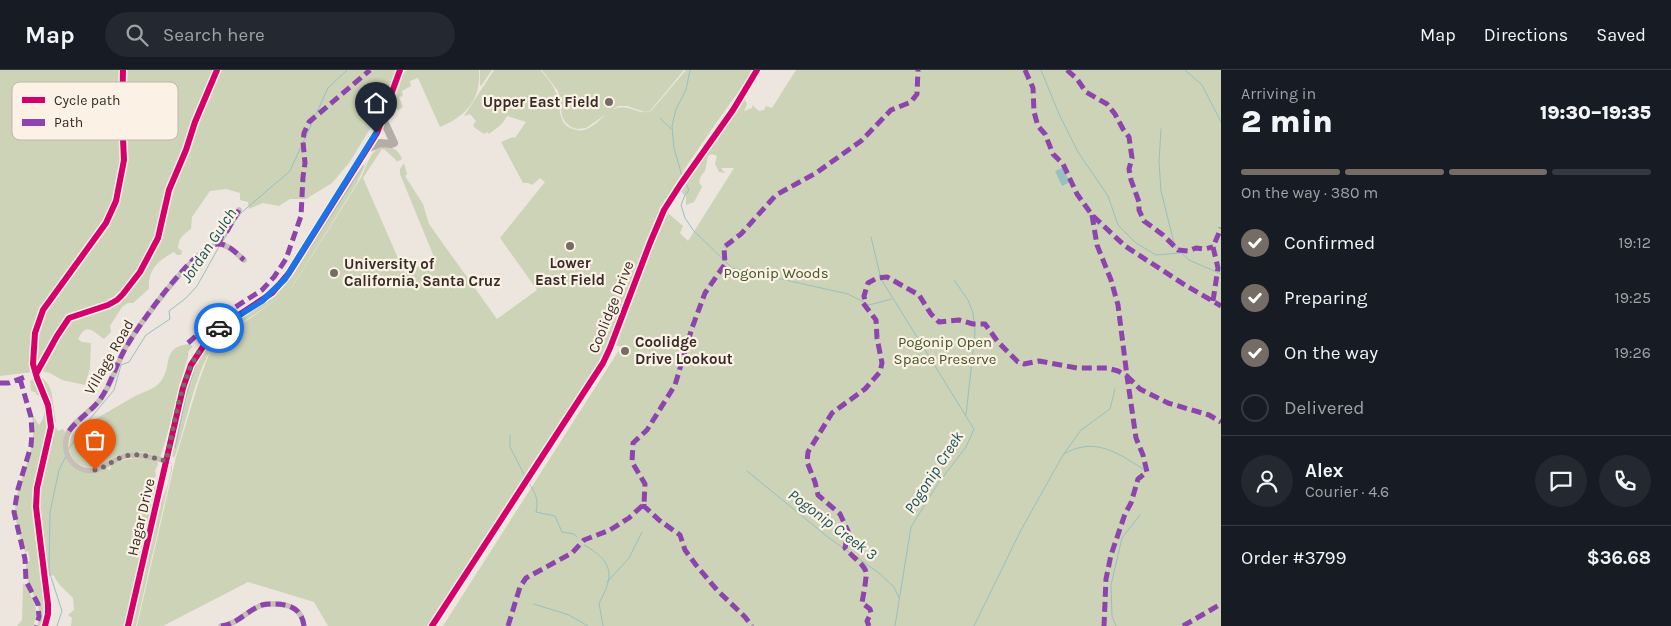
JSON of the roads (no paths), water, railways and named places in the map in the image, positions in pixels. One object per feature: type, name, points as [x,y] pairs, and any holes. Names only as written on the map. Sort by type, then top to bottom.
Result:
[{"type":"main road","name":"Hagar Drive","points":[[128,626],[186,376],[198,352],[208,339],[222,326],[262,301],[280,285],[368,148],[383,119],[400,70]]},
{"type":"main road","points":[[383,119],[390,142]]},
{"type":"main road","points":[[376,133],[390,142]]},
{"type":"main road","points":[[368,148],[380,143],[390,142]]},
{"type":"street","name":"Coolidge Drive","points":[[432,626],[603,363],[614,340],[664,210],[680,184],[733,110],[756,70]]},
{"type":"street","points":[[239,210],[227,231],[222,235],[219,244],[232,249],[244,260]]},
{"type":"street","name":"Village Road","points":[[166,461],[142,455],[132,455],[125,456],[102,469],[84,470],[76,465],[68,455],[67,437],[72,426],[100,400],[127,344],[173,280],[193,259],[212,245],[219,244]]},
{"type":"street","points":[[221,626],[236,623],[242,616],[264,605],[281,604],[291,605],[301,614],[304,626]]},
{"type":"water","points":[[1062,168],[1070,182],[1062,186],[1055,171]]},
{"type":"waterway","name":"Jordan Gulch","points":[[237,219],[241,213],[290,171],[328,88],[347,70]]},
{"type":"waterway","points":[[682,176],[674,148],[672,126],[676,109],[686,90],[690,70]]},
{"type":"waterway","points":[[1041,70],[1059,114],[1078,152],[1108,196],[1118,225],[1136,243],[1156,255],[1180,253]]},
{"type":"waterway","points":[[1185,70],[1202,85],[1221,122]]},
{"type":"waterway","points":[[660,118],[671,129]]},
{"type":"waterway","points":[[1161,129],[1159,162],[1161,191],[1175,247],[1189,260],[1221,274]]},
{"type":"waterway","points":[[310,248],[363,166]]},
{"type":"waterway","points":[[686,184],[689,190],[681,205],[685,218],[693,230],[732,268],[848,294],[869,305],[892,299]]},
{"type":"waterway","name":"Jordan Gulch","points":[[222,242],[227,235]]},
{"type":"waterway","name":"Pogonip Creek","points":[[871,237],[881,279],[974,429],[966,447],[939,482],[911,527],[895,626]]},
{"type":"waterway","name":"Jordan Gulch","points":[[68,450],[84,426],[114,390],[121,365],[129,362],[146,335],[170,319],[169,311],[186,298],[197,286],[220,245]]},
{"type":"waterway","points":[[954,280],[968,300],[973,313],[975,333],[966,415]]},
{"type":"waterway","points":[[175,448],[186,396],[196,364]]},
{"type":"waterway","points":[[974,626],[1021,530],[1063,455],[1081,430],[1110,409],[1115,389]]},
{"type":"waterway","points":[[510,435],[510,447],[526,478]]},
{"type":"waterway","points":[[1064,454],[1085,446],[1096,447],[1115,452],[1143,469]]},
{"type":"waterway","name":"Jordan Gulch","points":[[57,626],[62,611],[49,571],[50,512],[59,470],[66,456]]},
{"type":"waterway","name":"Pogonip Creek 3","points":[[747,471],[829,538],[879,573],[894,587],[899,598]]},
{"type":"waterway","points":[[528,482],[536,496],[536,512],[555,516],[562,532],[574,534],[577,537]]},
{"type":"waterway","points":[[1116,626],[1112,616],[1111,585],[1122,538],[1140,515]]},
{"type":"waterway","points":[[607,582],[629,558],[642,532]]},
{"type":"waterway","points":[[584,545],[601,557],[606,563],[608,570],[609,577],[599,603],[603,626]]},
{"type":"waterway","points":[[534,604],[569,615],[588,626]]},
{"type":"place","name":"Upper East Field","points":[[609,102]]},
{"type":"place","name":"Lower East Field","points":[[570,246]]},
{"type":"place","name":"University of California, Santa Cruz","points":[[334,273]]},
{"type":"place","name":"Coolidge Drive Lookout","points":[[625,351]]},
{"type":"park label","name":"Pogonip Woods","points":[[776,273]]},
{"type":"park label","name":"Pogonip Open Space Preserve","points":[[945,350]]}]
